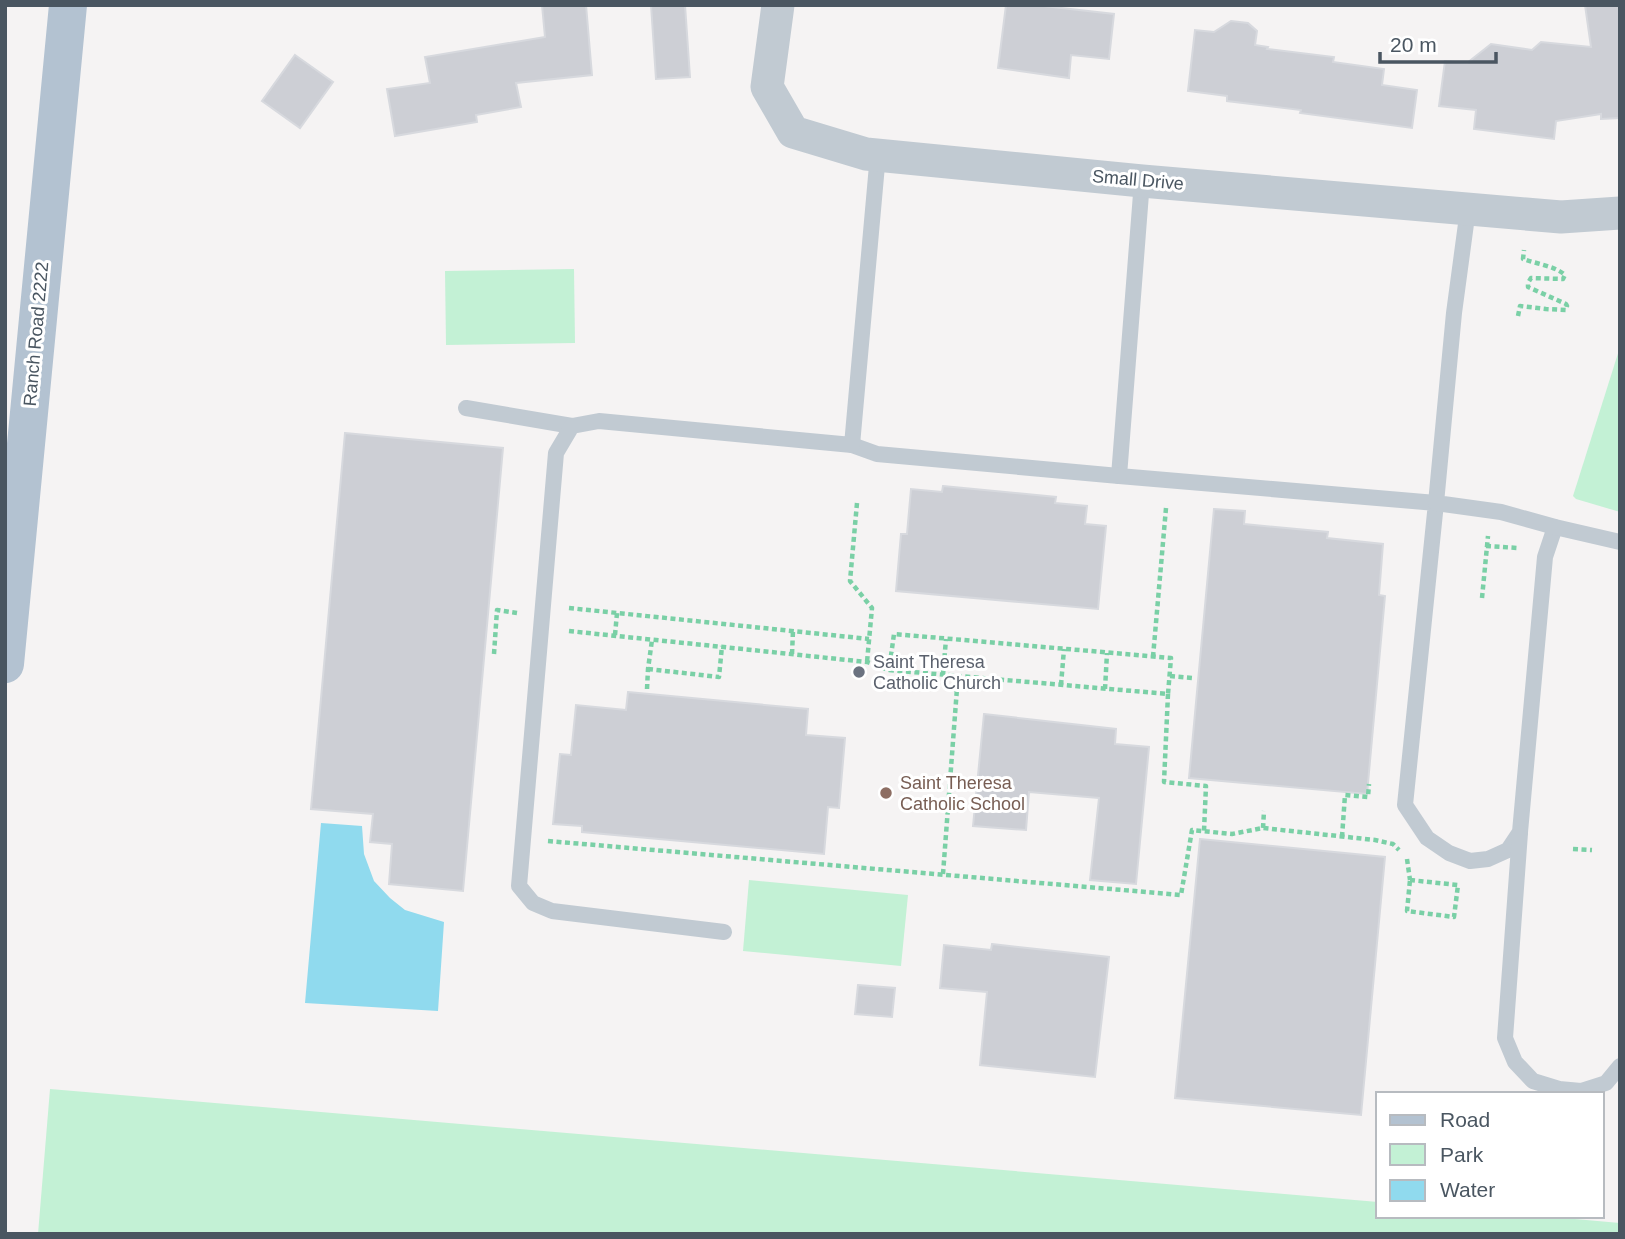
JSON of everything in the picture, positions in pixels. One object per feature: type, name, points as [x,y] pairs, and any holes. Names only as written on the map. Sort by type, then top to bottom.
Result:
[{"type":"main road","name":"Ranch Road 2222","points":[[5,664],[68,5]]},
{"type":"street","name":"Small Drive","points":[[778,5],[767,87],[793,132],[866,154],[1561,217],[1620,212]]},
{"type":"lane","points":[[852,445],[878,154]]},
{"type":"lane","points":[[1119,476],[1142,181]]},
{"type":"lane","points":[[1468,209],[1454,313],[1405,805],[1427,838],[1449,853],[1470,861],[1488,859],[1508,850],[1520,832]]},
{"type":"lane","points":[[466,408],[572,426],[599,421],[852,445],[877,454],[1436,503],[1501,512],[1620,542]]},
{"type":"lane","points":[[572,426],[556,453],[519,886],[533,903],[552,911],[724,932]]},
{"type":"lane","points":[[1555,527],[1545,557],[1520,832],[1505,1038],[1515,1062],[1534,1081],[1559,1089],[1581,1091],[1605,1083],[1620,1066]]},
{"type":"path","points":[[1518,316],[1520,306],[1566,310],[1567,306],[1528,287],[1531,278],[1563,279],[1565,275],[1564,272],[1523,259],[1524,245]]},
{"type":"path","points":[[1153,657],[1168,480]]},
{"type":"path","points":[[857,503],[850,581],[872,608],[867,662]]},
{"type":"path","points":[[1476,534],[1488,534],[1482,598]]},
{"type":"path","points":[[1486,545],[1518,548]]},
{"type":"path","points":[[494,654],[497,610],[542,616],[615,635],[867,662],[889,670],[1168,694]]},
{"type":"path","points":[[542,616],[617,613],[869,639]]},
{"type":"path","points":[[615,635],[617,613]]},
{"type":"path","points":[[792,654],[793,631]]},
{"type":"path","points":[[889,670],[894,634],[1171,659],[1164,782],[1206,786],[1203,831]]},
{"type":"path","points":[[943,675],[946,639]]},
{"type":"path","points":[[647,689],[652,640]]},
{"type":"path","points":[[648,669],[719,677],[722,646]]},
{"type":"path","points":[[1061,685],[1064,649]]},
{"type":"path","points":[[1105,689],[1107,653]]},
{"type":"path","points":[[943,874],[958,676]]},
{"type":"path","points":[[1170,676],[1193,678]]},
{"type":"path","points":[[1342,837],[1345,795],[1368,797],[1369,783]]},
{"type":"path","points":[[1263,828],[1264,811]]},
{"type":"path","points":[[523,838],[1181,895],[1192,830],[1232,834],[1263,828],[1393,844],[1407,858],[1410,880],[1407,911],[1454,916],[1458,885],[1410,880]]},
{"type":"path","points":[[1573,849],[1591,850]]},
{"type":"green space","points":[[574,269],[575,343],[446,345],[445,271]]},
{"type":"green space","points":[[1620,347],[1620,512],[1573,496]]},
{"type":"green space","points":[[749,880],[908,895],[901,966],[743,951]]},
{"type":"green space","points":[[50,1089],[1376,1202],[1376,1218],[1564,1218],[1620,1223],[1620,1234],[38,1234]]},
{"type":"water","points":[[321,823],[362,826],[364,854],[374,881],[405,910],[444,922],[438,1011],[305,1003]]},
{"type":"building","points":[[542,5],[586,5],[592,75],[516,83],[521,107],[476,115],[477,122],[395,136],[387,89],[430,83],[425,57],[545,37]]},
{"type":"building","points":[[651,5],[685,5],[690,77],[656,79]]},
{"type":"building","points":[[1006,5],[1035,5],[1114,14],[1109,59],[1071,55],[1069,78],[998,68]]},
{"type":"building","points":[[1585,5],[1620,5],[1620,118],[1601,119],[1601,114],[1556,121],[1554,139],[1474,129],[1476,110],[1439,106],[1445,61],[1467,63],[1491,44],[1532,50],[1541,42],[1591,47]]},
{"type":"building","points":[[1231,21],[1248,23],[1257,31],[1255,45],[1268,47],[1267,49],[1334,57],[1333,62],[1384,69],[1382,85],[1417,90],[1412,128],[1227,101],[1227,96],[1188,91],[1195,30],[1214,32]]},
{"type":"building","points":[[295,55],[333,82],[300,128],[262,101]]},
{"type":"building","points":[[345,433],[503,448],[463,891],[389,884],[392,844],[370,842],[373,814],[311,809]]},
{"type":"building","points":[[943,486],[1056,497],[1055,503],[1087,506],[1085,524],[1106,526],[1098,609],[896,591],[901,534],[907,534],[911,489],[942,492]]},
{"type":"building","points":[[1214,509],[1245,511],[1244,524],[1328,532],[1327,538],[1383,544],[1379,595],[1385,596],[1367,794],[1189,778]]},
{"type":"building","points":[[628,692],[808,709],[806,735],[845,738],[839,808],[828,807],[824,854],[582,832],[582,826],[553,824],[560,754],[571,755],[576,705],[626,710]]},
{"type":"building","points":[[984,714],[1116,729],[1115,744],[1149,747],[1136,884],[1090,880],[1099,798],[1029,792],[1026,830],[973,826]]},
{"type":"building","points":[[1200,839],[1385,857],[1361,1115],[1175,1098]]},
{"type":"building","points":[[992,944],[1109,957],[1095,1077],[980,1065],[987,992],[940,988],[944,945],[991,950]]},
{"type":"building","points":[[858,985],[895,988],[892,1017],[855,1014]]},
{"type":"place","name":"Saint Theresa Catholic Church","points":[[859,672]]},
{"type":"place","name":"Saint Theresa Catholic School","points":[[886,793]]}]
